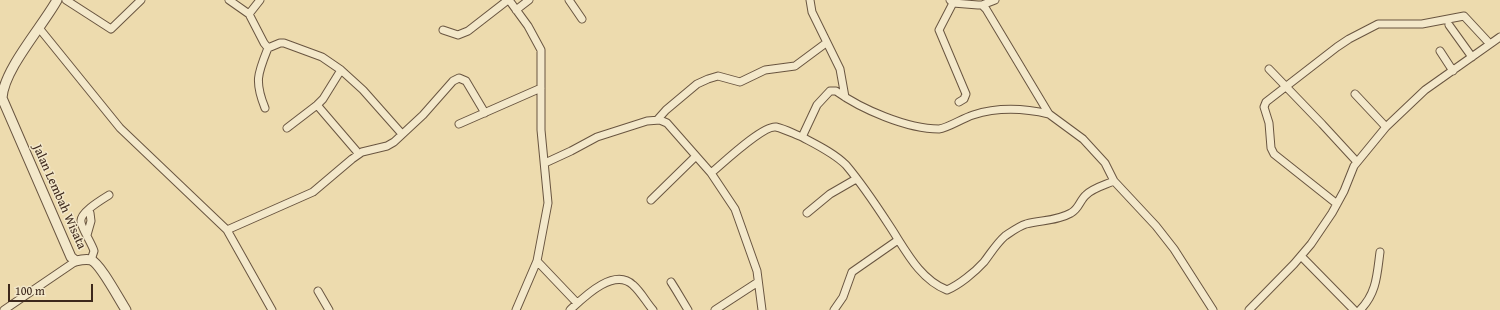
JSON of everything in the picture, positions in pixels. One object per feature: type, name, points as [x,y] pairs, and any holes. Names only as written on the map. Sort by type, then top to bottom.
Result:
[{"type":"street","points":[[1,95],[24,51],[57,0]]},
{"type":"street","points":[[66,0],[111,29],[141,0]]},
{"type":"street","points":[[229,0],[249,14],[268,48]]},
{"type":"street","points":[[249,14],[260,0]]},
{"type":"street","points":[[443,30],[458,35],[468,31],[509,0],[532,32],[541,50],[541,130],[548,203],[536,261],[516,310]]},
{"type":"street","points":[[516,10],[529,0]]},
{"type":"street","points":[[569,0],[582,19]]},
{"type":"street","points":[[810,0],[812,12],[840,69],[845,97]]},
{"type":"street","points":[[959,102],[964,99],[966,94],[939,30],[951,1],[982,5],[995,0]]},
{"type":"street","points":[[982,5],[1004,38],[1049,114],[1083,139],[1105,163],[1114,181],[1165,237],[1213,310]]},
{"type":"street","points":[[1337,204],[1279,159],[1272,151],[1270,128],[1264,107],[1266,102],[1337,47],[1378,24],[1422,24],[1464,16],[1490,44]]},
{"type":"street","points":[[1449,25],[1472,57]]},
{"type":"street","points":[[39,28],[120,128],[227,230],[272,310]]},
{"type":"street","points":[[1249,310],[1311,244],[1337,204],[1357,162],[1386,127],[1425,90],[1500,37]]},
{"type":"street","points":[[266,108],[260,93],[258,78],[268,48],[280,43],[289,44],[319,55],[341,70],[363,90],[402,134]]},
{"type":"street","points":[[658,119],[666,110],[697,84],[708,79],[718,76],[740,82],[765,70],[795,66],[826,43]]},
{"type":"street","points":[[1440,51],[1453,71]]},
{"type":"street","points":[[1269,69],[1357,162]]},
{"type":"street","points":[[287,128],[323,99],[341,70]]},
{"type":"street","points":[[227,230],[313,192],[362,152],[387,146],[394,142],[423,115],[453,80],[459,78],[466,81],[485,113]]},
{"type":"street","points":[[460,124],[541,88]]},
{"type":"street","points":[[802,137],[817,105],[830,91],[836,91],[870,111],[892,119],[910,125],[940,129],[973,115],[1008,108],[1049,114]]},
{"type":"street","points":[[1355,94],[1386,127]]},
{"type":"street","name":"Jalan Lembah Wisata","points":[[1,95],[71,257],[76,261],[92,260],[105,275],[126,310]]},
{"type":"street","points":[[317,105],[359,154]]},
{"type":"street","points":[[545,163],[597,137],[647,121],[658,119],[668,123],[711,173],[735,209],[757,271],[762,310]]},
{"type":"street","points":[[711,173],[759,133],[768,128],[776,127],[802,137],[839,159],[846,165],[875,204],[912,261],[930,280],[939,287],[947,290],[955,287],[984,262],[996,244],[1015,230],[1026,224],[1056,220],[1065,216],[1080,206],[1086,194],[1114,181]]},
{"type":"street","points":[[652,200],[696,156]]},
{"type":"street","points":[[807,213],[830,194],[856,179]]},
{"type":"street","points":[[92,260],[94,251],[80,220],[82,214],[109,195]]},
{"type":"street","points":[[87,235],[92,217],[88,211]]},
{"type":"street","points":[[834,310],[843,297],[852,272],[898,240]]},
{"type":"street","points":[[1360,310],[1365,305],[1375,287],[1380,252]]},
{"type":"street","points":[[1301,256],[1354,310]]},
{"type":"street","points":[[4,310],[76,261]]},
{"type":"street","points":[[536,261],[577,303]]},
{"type":"street","points":[[570,310],[577,303],[607,282],[615,279],[624,279],[633,285],[653,310]]},
{"type":"street","points":[[671,282],[688,310]]},
{"type":"street","points":[[715,310],[758,282]]},
{"type":"street","points":[[318,291],[329,310]]}]
